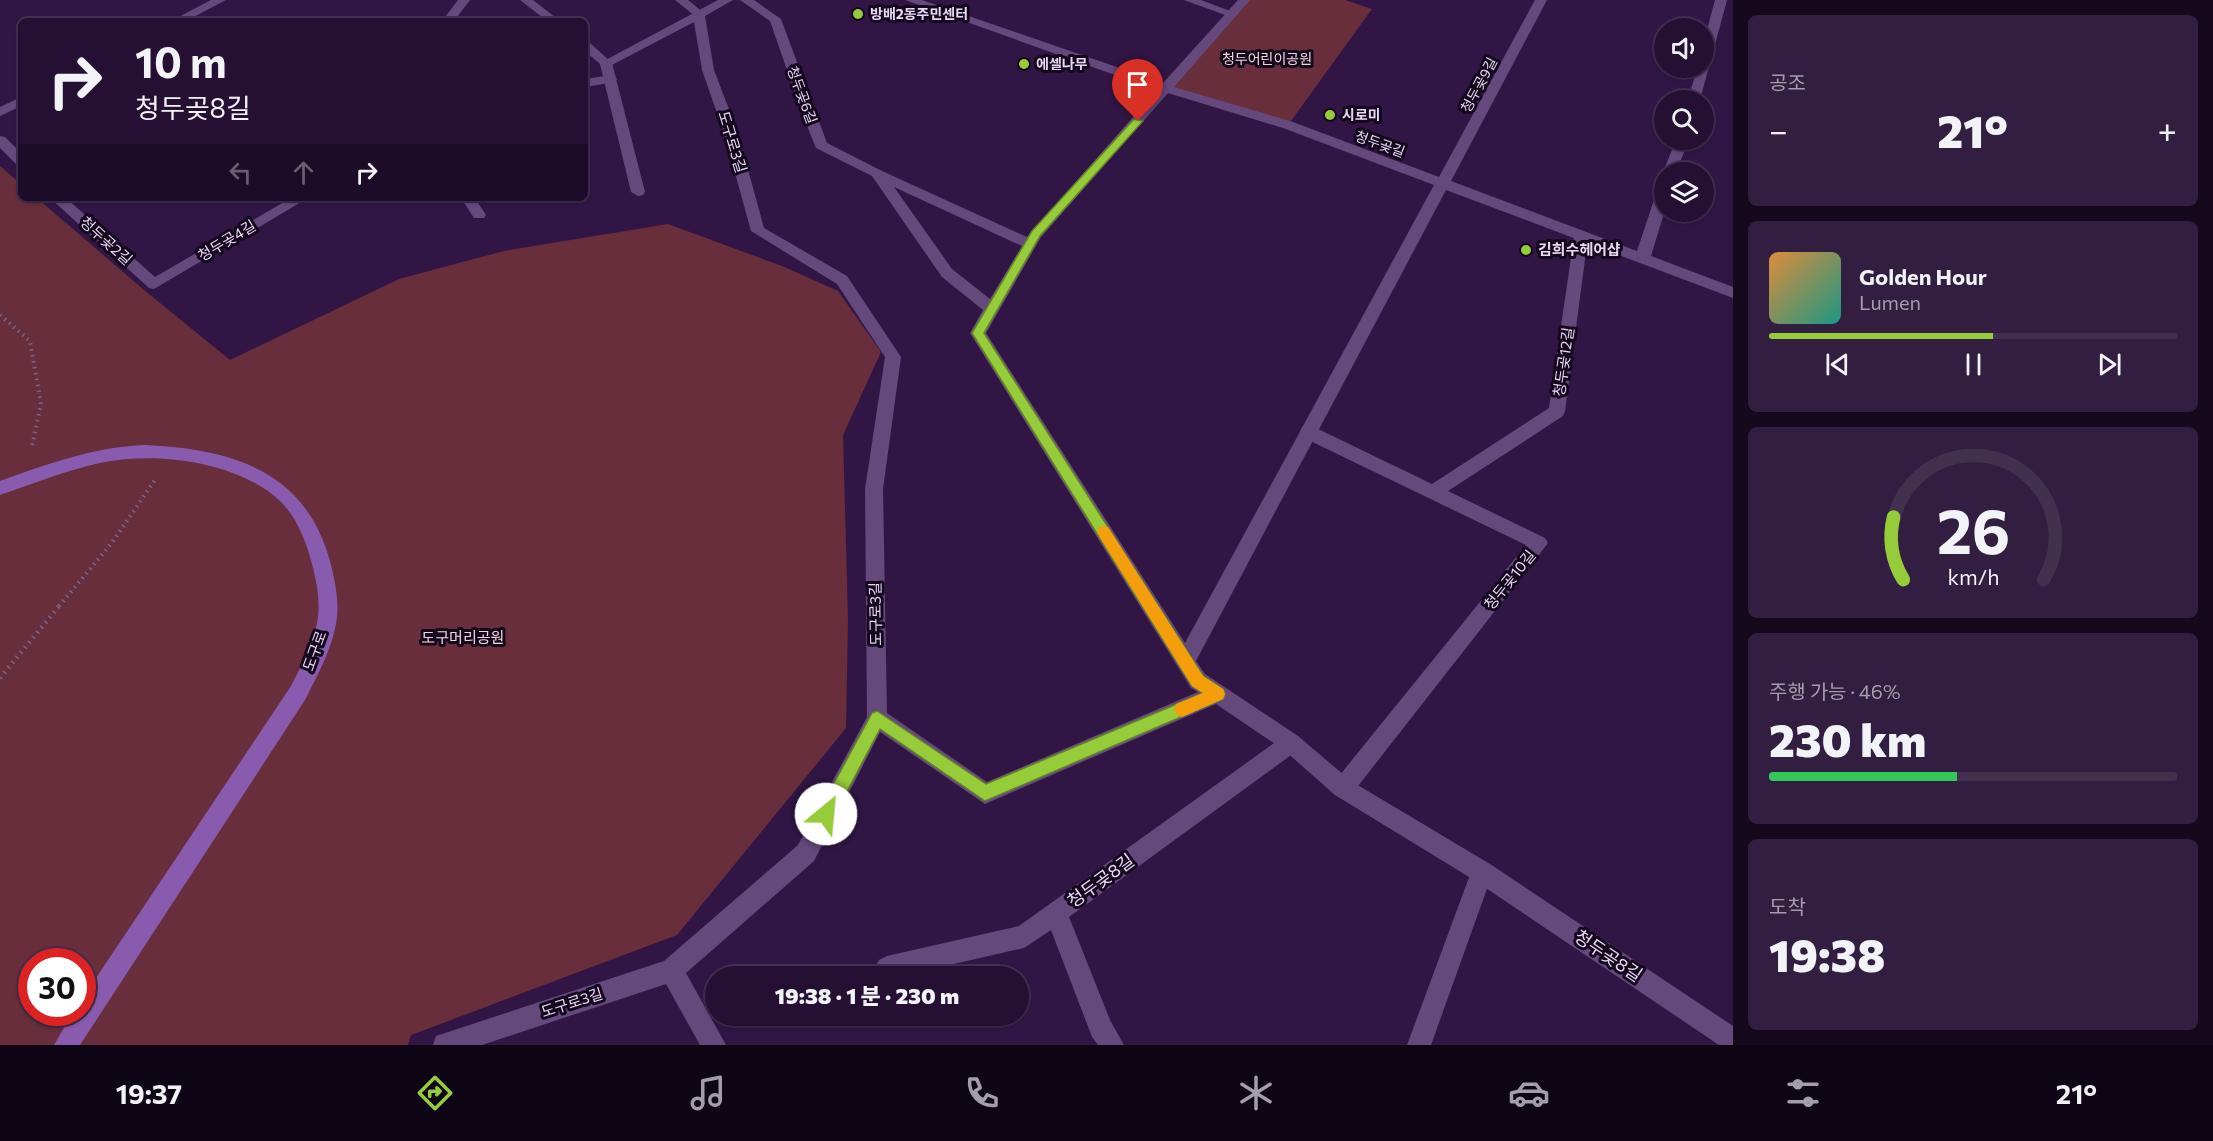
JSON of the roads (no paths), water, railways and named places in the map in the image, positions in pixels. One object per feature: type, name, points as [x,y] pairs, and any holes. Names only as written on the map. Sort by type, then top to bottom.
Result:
[{"type":"street","points":[[183,18],[220,0]]},
{"type":"street","points":[[449,18],[465,0]]},
{"type":"street","points":[[526,0],[550,18]]},
{"type":"street","points":[[681,0],[699,14]]},
{"type":"street","points":[[606,63],[727,0]]},
{"type":"street","name":"청두곶6길","points":[[746,0],[775,19],[808,116],[821,145],[1030,244]]},
{"type":"street","points":[[1190,0],[1232,14]]},
{"type":"street","name":"청두곶8길","points":[[1244,0],[1036,234],[978,333],[1198,681],[1291,743],[1343,788],[1482,872],[1733,1040]]},
{"type":"street","name":"청두곶9길","points":[[1442,183],[1541,0]]},
{"type":"street","points":[[1714,27],[1721,0]]},
{"type":"street","name":"청두곶길","points":[[921,2],[1167,89],[1288,125],[1733,293]]},
{"type":"street","name":"도구로3길","points":[[445,1045],[671,970],[806,853],[877,718],[874,489],[893,357],[842,280],[758,231],[731,134],[708,70],[699,14]]},
{"type":"street","points":[[588,48],[606,63],[638,192]]},
{"type":"street","points":[[588,82],[611,79]]},
{"type":"street","points":[[0,112],[18,103]]},
{"type":"street","points":[[0,140],[18,158]]},
{"type":"street","name":"청두곶6길","points":[[877,173],[947,273],[992,309]]},
{"type":"street","points":[[1186,662],[1442,183]]},
{"type":"street","name":"청두곶2길","points":[[63,201],[154,284]]},
{"type":"street","name":"청두곶4길","points":[[154,284],[296,201]]},
{"type":"street","points":[[470,201],[479,215]]},
{"type":"street","points":[[1642,260],[1654,222]]},
{"type":"street","name":"청두곶12길","points":[[1433,492],[1557,411],[1581,237]]},
{"type":"street","name":"청두곶10길","points":[[1308,432],[1539,543],[1343,788]]},
{"type":"street","name":"도구로","points":[[0,488],[88,460],[144,452],[228,465],[258,478],[284,494],[304,519],[317,547],[324,576],[328,613],[318,652],[298,693],[66,1045]]},
{"type":"street","points":[[877,718],[985,793],[1217,694]]},
{"type":"street","name":"청두곶8길","points":[[896,966],[1024,936],[1291,743]]},
{"type":"street","points":[[1419,1045],[1482,872]]},
{"type":"street","points":[[1056,913],[1101,1028],[1112,1045]]},
{"type":"street","points":[[671,970],[714,1045]]},
{"type":"place","name":"방배2동주민센터","points":[[858,14]]},
{"type":"place","name":"에셀나무","points":[[1024,64]]},
{"type":"place","name":"시로미","points":[[1330,115]]},
{"type":"place","name":"김희수헤어샵","points":[[1526,250]]},
{"type":"park label","name":"청두어린이공원","points":[[1267,59]]},
{"type":"park label","name":"도구머리공원","points":[[463,638]]}]
